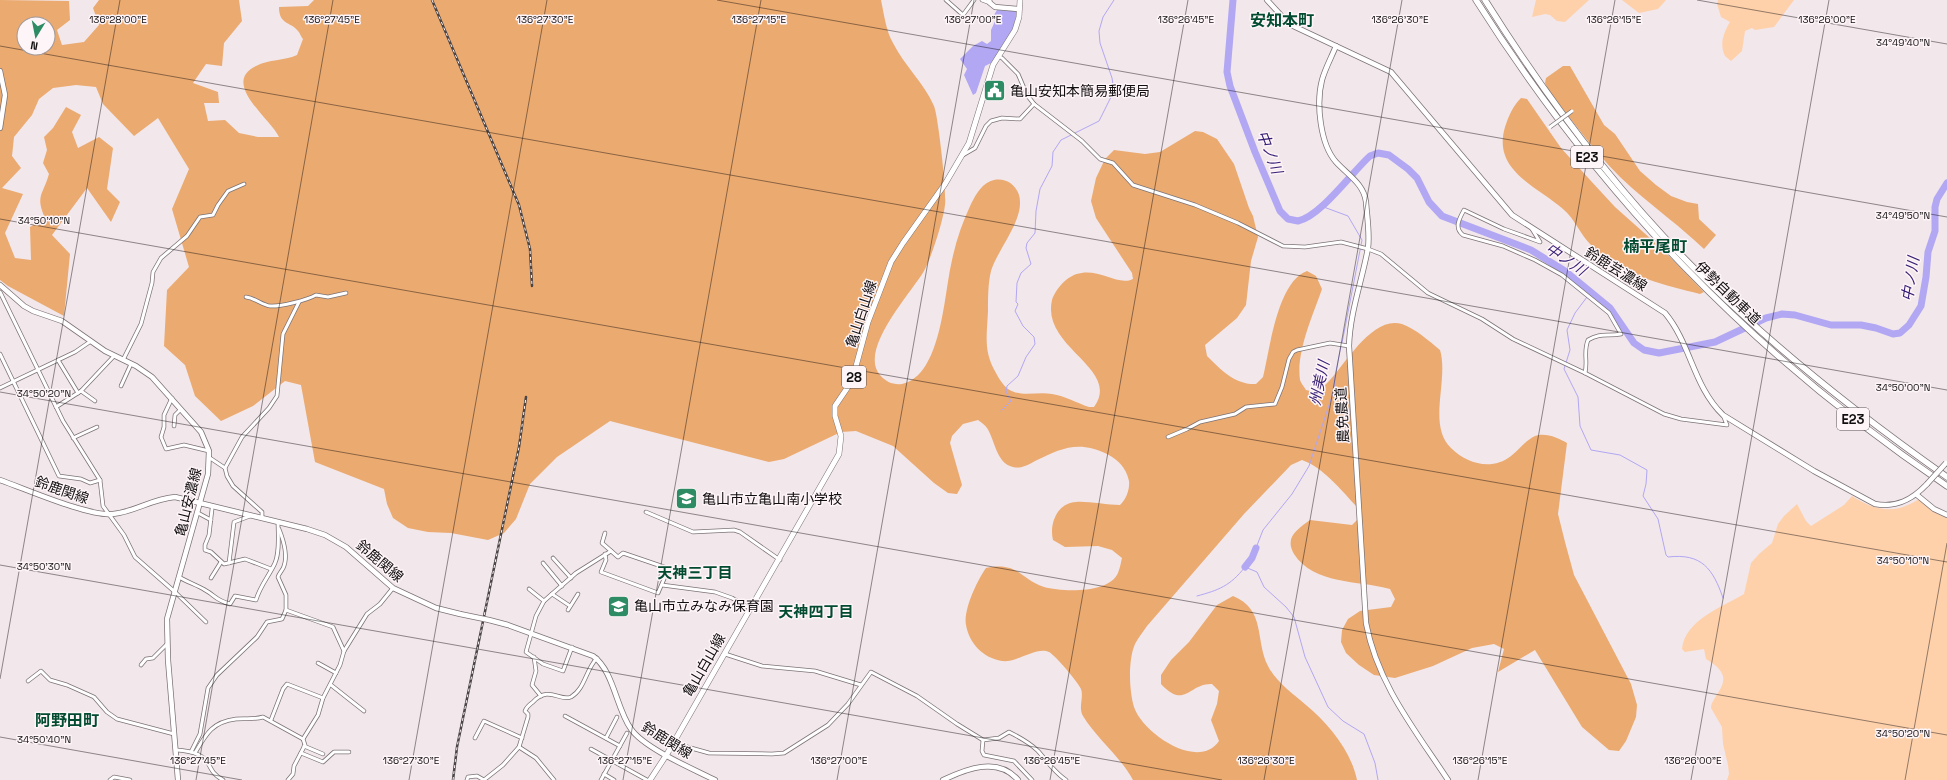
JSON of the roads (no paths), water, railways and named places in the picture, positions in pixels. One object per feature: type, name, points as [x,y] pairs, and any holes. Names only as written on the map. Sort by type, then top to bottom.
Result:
[{"type":"highway","name":"伊勢自動車道","points":[[1476,0],[1538,93],[1608,184],[1664,247],[1716,300],[1764,345],[1861,426],[1947,486]]},
{"type":"highway","name":"伊勢自動車道","points":[[1485,0],[1540,83],[1597,159],[1649,220],[1721,295],[1769,339],[1850,406],[1947,477]]},
{"type":"main road","name":"亀山白山線","points":[[650,780],[667,754],[780,560],[839,454],[841,436],[835,416],[836,406],[852,381],[868,322],[891,262],[903,242],[945,184],[969,143],[988,79],[998,56],[1015,30],[1019,17],[1020,0]]},
{"type":"main road","name":"鈴鹿芸濃線","points":[[1267,0],[1289,24],[1391,72],[1512,216],[1665,313],[1675,324],[1704,393],[1711,404],[1723,415],[1814,471],[1875,504],[1884,506],[1896,504],[1917,495],[1946,462]]},
{"type":"main road","points":[[990,1],[996,6],[1019,8]]},
{"type":"main road","name":"農免農道","points":[[1336,46],[1325,71],[1321,88],[1322,129],[1327,148],[1335,161],[1355,180],[1364,194],[1366,248],[1354,306],[1349,346],[1364,606],[1370,643],[1389,689],[1448,780]]},
{"type":"main road","points":[[0,71],[5,96],[0,128]]},
{"type":"main road","name":"亀山安濃線","points":[[0,285],[24,306],[33,311],[62,321],[114,356],[124,360],[152,377],[201,432],[209,451],[210,458],[208,474],[167,619],[167,644],[178,780]]},
{"type":"main road","name":"鈴鹿関線","points":[[0,480],[90,511],[108,514],[127,511],[154,500],[175,497],[201,502],[312,530],[340,542],[393,588],[436,608],[489,620],[532,633],[572,647],[597,658],[602,664],[631,730],[646,743],[715,780]]},
{"type":"main road","points":[[1917,495],[1934,509],[1947,516]]},
{"type":"main road","points":[[944,780],[965,770],[982,766],[997,767],[1014,775],[1018,780]]},
{"type":"street","points":[[946,0],[962,15],[974,0]]},
{"type":"street","points":[[982,0],[990,1]]},
{"type":"street","points":[[998,56],[1018,74],[1027,95],[1034,104],[1056,119],[1100,159],[1113,163],[1133,185],[1195,205],[1238,223],[1283,246],[1305,247],[1341,242],[1366,248],[1381,254],[1426,292],[1482,319],[1513,339],[1672,417],[1697,422],[1727,424],[1723,415]]},
{"type":"street","points":[[962,156],[975,148],[986,126],[991,121],[1002,118],[1020,119],[1034,104]]},
{"type":"street","points":[[1550,127],[1572,111]]},
{"type":"street","points":[[124,360],[141,324],[152,283],[153,272],[161,258],[187,236],[200,217],[214,215],[218,205],[228,191],[244,184]]},
{"type":"street","points":[[1532,229],[1540,242],[1504,229],[1464,210],[1457,228],[1463,235],[1503,246],[1535,260],[1562,275],[1609,313],[1621,334],[1612,336],[1599,334],[1588,340],[1584,353],[1587,361],[1585,373]]},
{"type":"street","points":[[0,292],[39,369],[56,407],[73,438],[100,480],[103,506],[124,535],[134,557],[175,592],[206,622]]},
{"type":"street","points":[[246,297],[255,298],[269,306],[306,301],[316,295],[328,297],[346,292]]},
{"type":"street","points":[[225,468],[242,438],[269,408],[277,396],[283,334],[299,302]]},
{"type":"street","points":[[0,388],[75,352],[91,341]]},
{"type":"street","points":[[1168,437],[1187,430],[1200,422],[1235,414],[1246,407],[1275,404],[1282,387],[1288,359],[1293,352],[1330,343],[1349,346]]},
{"type":"street","points":[[0,354],[59,476],[81,479],[90,483],[100,480]]},
{"type":"street","points":[[56,407],[80,392],[114,356]]},
{"type":"street","points":[[58,360],[80,392],[95,401]]},
{"type":"street","points":[[121,386],[131,364]]},
{"type":"street","points":[[172,398],[163,418],[164,427],[161,437],[166,449],[184,445],[209,451]]},
{"type":"street","points":[[174,426],[175,415],[181,409]]},
{"type":"street","points":[[73,438],[97,427]]},
{"type":"street","points":[[210,458],[225,468],[229,481],[262,512],[262,518]]},
{"type":"street","points":[[212,509],[210,535],[204,545],[205,550],[211,552],[224,564],[245,559],[271,569]]},
{"type":"street","points":[[646,512],[693,532],[734,530],[740,532],[780,560]]},
{"type":"street","points":[[198,513],[211,520]]},
{"type":"street","points":[[230,563],[234,522],[251,515]]},
{"type":"street","points":[[179,577],[204,589],[216,600],[230,604],[235,596],[256,600],[259,589],[271,569],[276,557],[278,522]]},
{"type":"street","points":[[191,752],[200,734],[206,692],[214,679],[258,637],[267,622],[282,619],[286,610],[286,595],[278,577],[284,568],[285,557],[282,539],[278,528]]},
{"type":"street","points":[[605,533],[602,543],[618,558],[623,553],[667,568],[667,572],[658,593],[601,572],[606,560],[605,554]]},
{"type":"street","points":[[572,647],[563,671],[544,664],[526,652],[536,616],[544,601],[571,578],[611,551]]},
{"type":"street","points":[[553,558],[571,578]]},
{"type":"street","points":[[211,578],[222,562]]},
{"type":"street","points":[[543,563],[562,586]]},
{"type":"street","points":[[662,585],[715,592],[732,598],[751,609]]},
{"type":"street","points":[[288,780],[292,776],[294,766],[304,746],[303,739],[318,715],[323,698],[331,685],[344,651],[367,614],[380,604],[393,588]]},
{"type":"street","points":[[529,589],[544,601]]},
{"type":"street","points":[[552,594],[570,606]]},
{"type":"street","points":[[568,610],[578,594]]},
{"type":"street","points":[[286,610],[333,627],[344,651]]},
{"type":"street","points":[[141,665],[146,659],[153,658],[167,644]]},
{"type":"street","points":[[725,654],[762,666],[815,670],[861,685]]},
{"type":"street","points":[[534,657],[536,671],[532,685],[541,696]]},
{"type":"street","points":[[467,780],[468,777],[474,776],[484,780],[503,765],[519,747],[528,717],[526,709],[541,696],[550,694],[567,698],[571,697],[583,683],[592,663],[597,658]]},
{"type":"street","points":[[318,663],[336,673]]},
{"type":"street","points":[[28,682],[41,671],[50,680],[67,685],[94,697],[107,712],[117,719],[174,734]]},
{"type":"street","points":[[673,743],[710,752],[782,753],[828,725],[848,704],[871,672],[917,696],[983,740],[999,738],[1009,732],[1034,748],[1058,774],[1066,780]]},
{"type":"street","points":[[271,720],[283,689],[287,684],[323,698]]},
{"type":"street","points":[[331,685],[364,711]]},
{"type":"street","points":[[565,716],[620,746]]},
{"type":"street","points":[[196,753],[208,731],[214,726],[235,719],[252,720],[263,717],[271,720],[303,739]]},
{"type":"street","points":[[606,738],[617,717]]},
{"type":"street","points":[[475,738],[484,721],[522,738]]},
{"type":"street","points":[[601,780],[627,733]]},
{"type":"street","points":[[983,740],[982,751],[984,755],[1014,761],[1032,780]]},
{"type":"street","points":[[304,746],[323,754]]},
{"type":"street","points":[[519,747],[536,758],[554,780]]},
{"type":"street","points":[[591,749],[647,780]]},
{"type":"street","points":[[176,750],[196,753],[207,762],[213,773],[223,780]]},
{"type":"street","points":[[301,753],[323,762],[334,752],[349,752]]},
{"type":"street","points":[[604,774],[614,780]]},
{"type":"street","points":[[490,776],[492,780]]},
{"type":"street","points":[[110,780],[114,777],[130,780]]},
{"type":"waterway","points":[[1001,411],[1011,401],[1006,392],[1007,386],[1018,376],[1026,357],[1035,344],[1034,337],[1023,326],[1015,311],[1018,304],[1016,302],[1017,283],[1021,273],[1031,264],[1026,248],[1027,243],[1035,233],[1036,211],[1040,189],[1052,166],[1053,152],[1061,140],[1099,121],[1114,91],[1112,78],[1100,43],[1099,31],[1103,17],[1114,0]]},
{"type":"waterway","name":"中ノ川","points":[[1233,0],[1227,72],[1230,86],[1255,152],[1280,211],[1288,219],[1298,221],[1316,211],[1336,193],[1370,156],[1378,153],[1389,155],[1408,169],[1417,178],[1429,202],[1442,216],[1531,250],[1565,271],[1610,308],[1634,343],[1644,350],[1659,353],[1715,342],[1766,318],[1782,314],[1795,315],[1831,325],[1861,325],[1893,334],[1900,333],[1909,325],[1921,306],[1926,277],[1928,252],[1935,231],[1935,207],[1937,199],[1947,183]]},
{"type":"waterway","name":"州美川","points":[[1321,206],[1348,216],[1362,240],[1342,343]]},
{"type":"waterway","points":[[1587,297],[1575,313],[1567,330],[1570,350],[1564,369],[1578,397],[1580,426],[1591,450],[1620,455],[1647,470],[1643,496],[1658,519],[1666,555],[1668,557],[1680,556],[1690,558],[1704,565],[1715,579],[1723,598]]},
{"type":"waterway","name":"州美川","points":[[1256,548],[1263,530],[1292,494],[1309,466],[1334,390],[1335,376],[1341,346]]},
{"type":"waterway","name":"州美川","points":[[1245,567],[1252,558],[1256,548]]},
{"type":"waterway","points":[[1197,596],[1212,592],[1229,583],[1245,567],[1257,572],[1264,587],[1286,607],[1294,617],[1305,657],[1328,707],[1343,721],[1364,734],[1375,763],[1378,780]]},
{"type":"railway","points":[[432,0],[519,205],[530,249],[532,286]]},
{"type":"railway","points":[[453,780],[457,747],[519,447],[526,397]]},
{"type":"place","name":"亀山安知本簡易郵便局","points":[[995,91]]},
{"type":"place","name":"亀山市立亀山南小学校","points":[[687,499]]},
{"type":"place","name":"亀山市立みなみ保育園","points":[[619,606]]},
{"type":"district","name":"安知本町","points":[[1282,20]]},
{"type":"district","name":"楠平尾町","points":[[1655,246]]},
{"type":"district","name":"天神三丁目","points":[[695,572]]},
{"type":"district","name":"天神四丁目","points":[[816,611]]},
{"type":"district","name":"阿野田町","points":[[67,720]]}]
